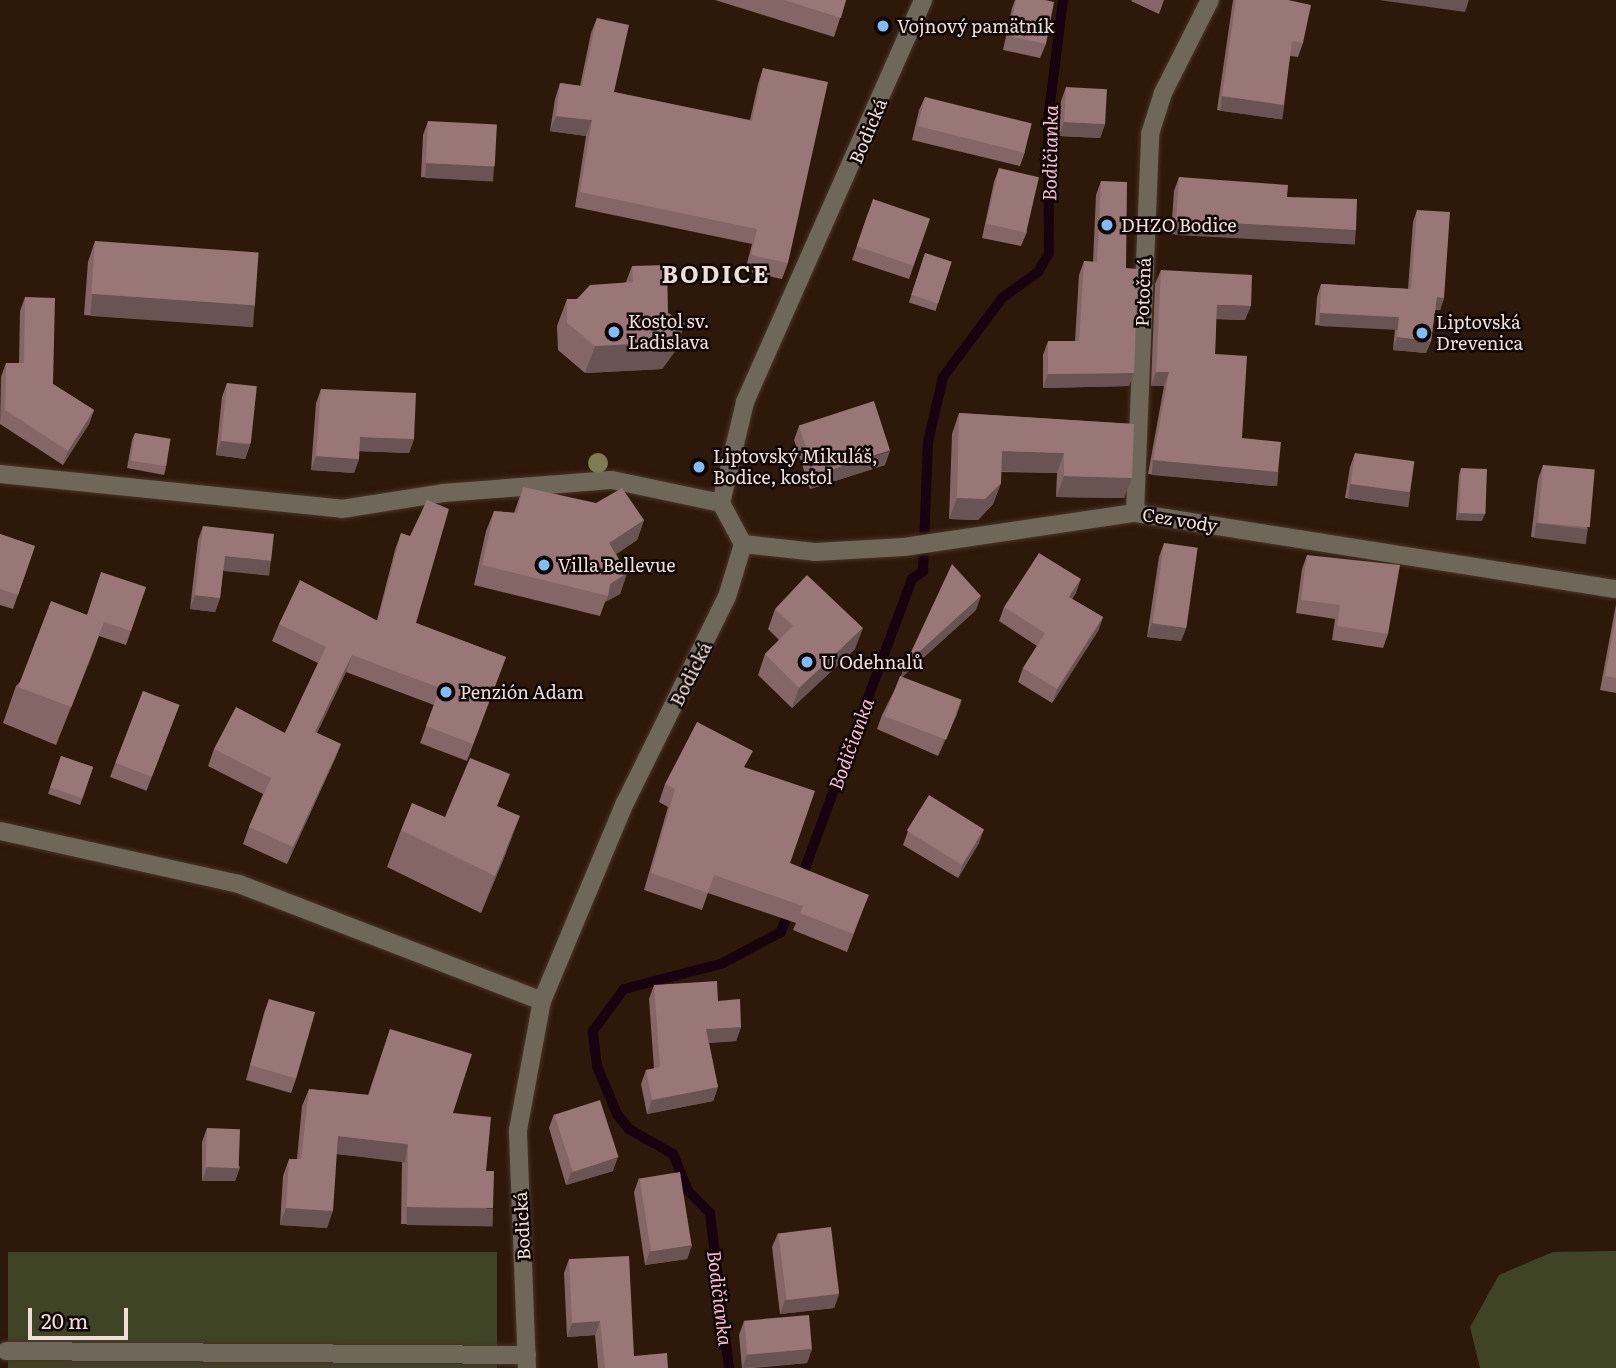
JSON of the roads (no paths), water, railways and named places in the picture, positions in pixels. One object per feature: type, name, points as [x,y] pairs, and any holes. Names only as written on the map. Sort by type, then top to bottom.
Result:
[{"type":"street","name":"Bodická","points":[[722,503],[732,446],[757,370],[923,0]]},
{"type":"street","name":"Potočná","points":[[1135,513],[1152,124],[1210,0]]},
{"type":"street","points":[[0,474],[342,509],[443,493],[612,480],[722,503],[743,544]]},
{"type":"street","name":"Cez vody","points":[[743,544],[815,552],[904,547],[953,543],[1135,513],[1616,589]]},
{"type":"street","name":"Bodická","points":[[527,1361],[518,1129],[542,1001],[645,758],[718,620],[743,544]]},
{"type":"street","points":[[0,831],[240,884],[542,1001]]},
{"type":"street","points":[[6,1351],[527,1361]]},
{"type":"waterway","name":"Bodičianka","points":[[801,879],[912,579],[923,571],[928,442],[943,377],[1002,298],[1038,272],[1049,253],[1048,120],[1063,0]]},
{"type":"waterway","name":"Bodičianka","points":[[729,1368],[710,1213],[688,1191],[673,1154],[629,1129],[617,1114],[597,1066],[593,1031],[624,989],[721,964],[781,932],[789,910]]},
{"type":"place","name":"Vojnový pamätník","points":[[883,26]]},
{"type":"place","name":"DHZO Bodice","points":[[1107,225]]},
{"type":"place","name":"Kostol sv. Ladislava","points":[[614,332]]},
{"type":"place","name":"Liptovská Drevenica","points":[[1422,333]]},
{"type":"place","name":"Liptovský Mikuláš, Bodice, kostol","points":[[699,467]]},
{"type":"place","name":"Villa Bellevue","points":[[544,565]]},
{"type":"place","name":"U Odehnalů","points":[[807,662]]},
{"type":"place","name":"Penzión Adam","points":[[446,692]]},
{"type":"district","name":"BODICE","points":[[716,273]]}]
